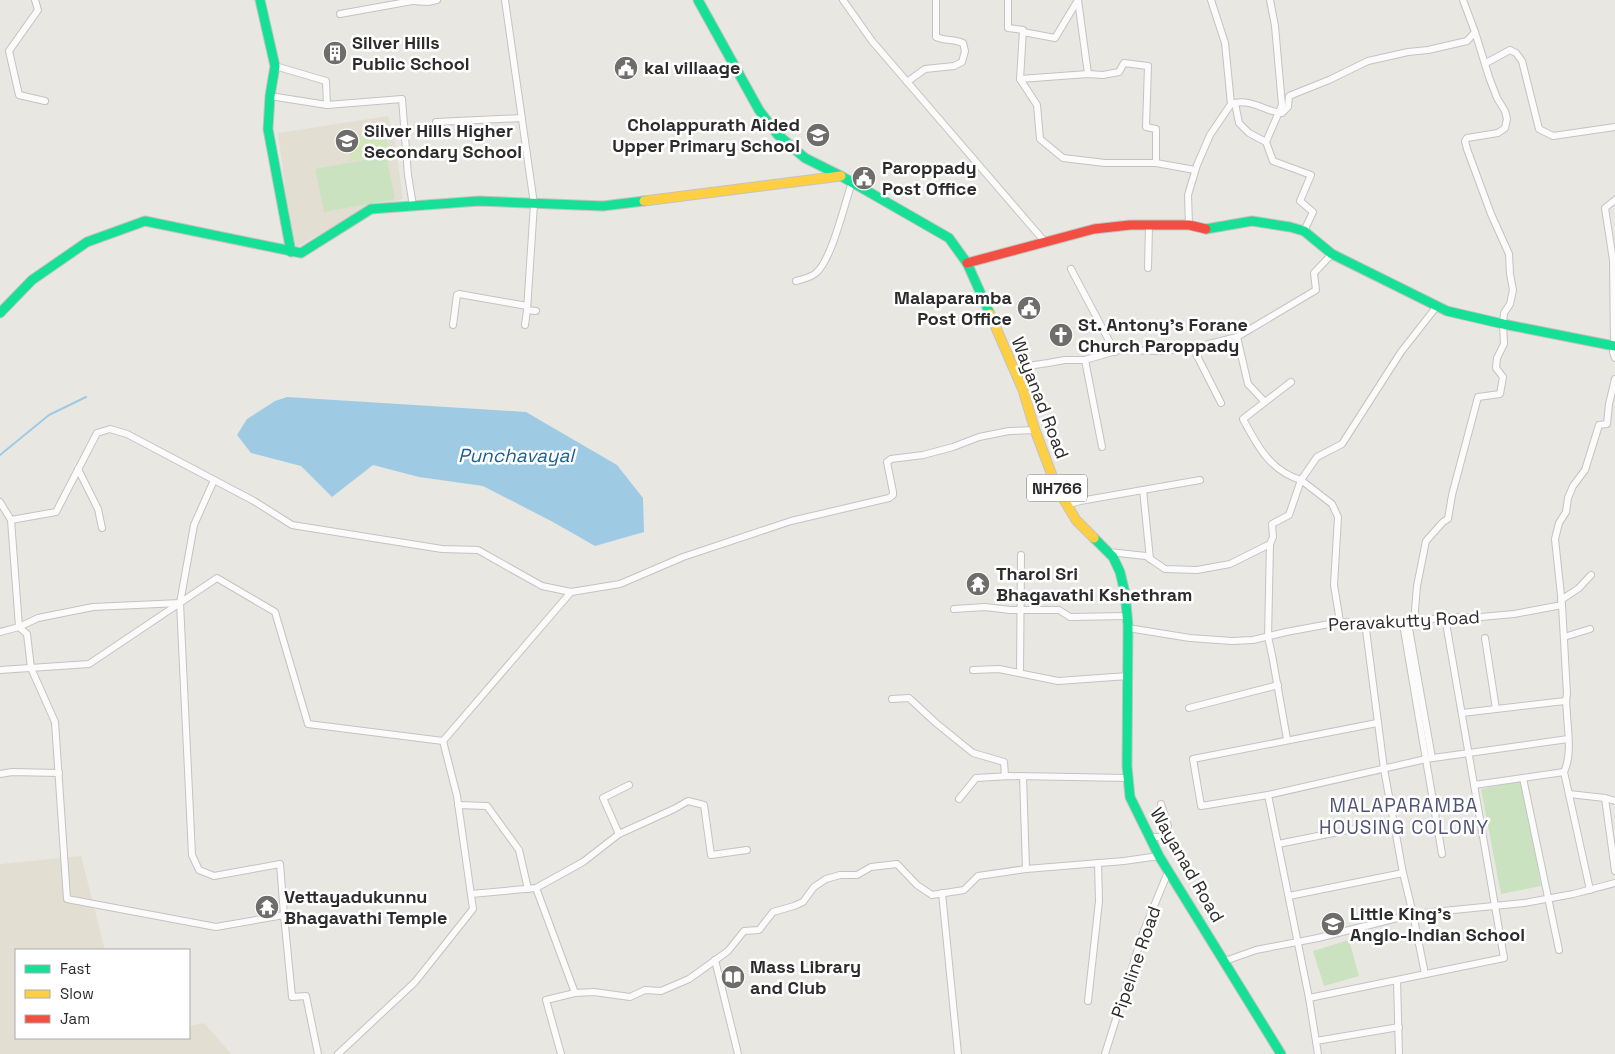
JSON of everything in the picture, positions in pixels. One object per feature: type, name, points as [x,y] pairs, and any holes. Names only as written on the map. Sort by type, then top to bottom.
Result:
[{"type":"main road","points":[[260,0],[275,66],[270,96],[268,129],[290,252]]},
{"type":"main road","name":"Wayanad Road","points":[[698,0],[759,110],[777,134],[805,158],[852,182],[949,238],[967,263],[1023,390],[1035,430],[1056,486],[1076,520],[1113,557],[1120,572],[1125,593],[1128,628],[1128,778],[1130,797],[1168,872],[1282,1054]]},
{"type":"main road","points":[[0,313],[32,280],[87,242],[145,221],[301,253],[371,209],[479,200],[603,206],[841,176]]},
{"type":"main road","points":[[967,263],[1094,229],[1130,224],[1189,225],[1205,229],[1252,220],[1304,231],[1332,254],[1447,311],[1615,346]]},
{"type":"street","points":[[35,0],[38,10],[9,51],[20,95],[45,101]]},
{"type":"street","points":[[340,14],[411,1],[428,2],[437,0]]},
{"type":"street","points":[[505,0],[534,204],[525,325]]},
{"type":"street","points":[[843,0],[872,41],[1045,242]]},
{"type":"street","points":[[907,82],[926,69],[954,66],[962,62],[965,51],[963,43],[956,39],[942,40],[936,37],[936,0]]},
{"type":"street","points":[[1008,0],[1008,28],[1055,38],[1078,0]]},
{"type":"street","points":[[1078,0],[1088,74]]},
{"type":"street","points":[[1210,0],[1225,44],[1233,104],[1239,123],[1249,133],[1266,142],[1273,161],[1312,174],[1300,202],[1312,212],[1304,231]]},
{"type":"street","points":[[1266,142],[1282,105],[1275,26],[1270,0]]},
{"type":"street","points":[[1442,854],[1408,623],[1426,541],[1443,522],[1448,520],[1452,495],[1478,397],[1500,394],[1503,377],[1496,368],[1497,358],[1504,344],[1504,312],[1510,304],[1513,290],[1510,274],[1510,254],[1491,214],[1468,155],[1466,141],[1467,138],[1473,136],[1498,133],[1505,128],[1507,120],[1505,111],[1492,84],[1463,0]]},
{"type":"street","points":[[1023,32],[1020,79],[1037,105],[1040,139],[1063,158],[1105,163],[1156,163],[1195,170]]},
{"type":"street","points":[[1189,225],[1188,196],[1195,170],[1210,135],[1233,104],[1238,102],[1282,112],[1286,110],[1289,96],[1329,80],[1368,61],[1467,41],[1475,32]]},
{"type":"street","points":[[1486,63],[1510,50],[1516,52],[1522,61],[1539,129],[1554,136],[1615,127]]},
{"type":"street","points":[[1020,79],[1088,74],[1103,76],[1119,72],[1124,63],[1148,66],[1146,128],[1156,129],[1156,163]]},
{"type":"street","points":[[275,66],[326,81],[327,105]]},
{"type":"street","points":[[270,96],[327,105],[402,99],[408,175],[413,206]]},
{"type":"street","points":[[436,122],[522,118]]},
{"type":"street","points":[[796,281],[816,273],[824,263],[834,240],[852,182]]},
{"type":"street","points":[[1615,200],[1605,208],[1613,260],[1615,346],[1613,352],[1615,358]]},
{"type":"street","points":[[1148,268],[1150,225]]},
{"type":"street","points":[[1014,371],[1028,366],[1085,360],[1119,350],[1159,351],[1193,348],[1237,337],[1316,290],[1314,273],[1332,254]]},
{"type":"street","points":[[1071,269],[1115,352]]},
{"type":"street","points":[[453,325],[457,295],[459,294],[536,311]]},
{"type":"street","points":[[1287,739],[1268,637],[1272,524],[1289,515],[1301,480],[1317,457],[1342,444],[1401,352],[1437,306]]},
{"type":"street","points":[[1237,337],[1248,384],[1264,401]]},
{"type":"street","points":[[1193,348],[1221,403]]},
{"type":"street","points":[[1085,360],[1102,447]]},
{"type":"street","points":[[1590,890],[1564,772],[1568,763],[1567,694],[1562,602],[1554,539],[1559,523],[1566,512],[1568,498],[1573,486],[1585,470],[1599,425],[1607,424],[1609,404],[1615,379]]},
{"type":"street","points":[[1290,382],[1243,418],[1262,453],[1288,476],[1301,480],[1332,504],[1338,517],[1334,585],[1340,622]]},
{"type":"street","points":[[11,520],[56,512],[97,433],[110,429],[127,434],[254,501],[292,525],[442,549],[478,550],[542,586],[571,592],[620,584],[683,557],[791,521],[890,498],[893,492],[887,462],[891,460],[923,455],[953,447],[979,437],[1009,431],[1035,430]]},
{"type":"street","points":[[78,469],[98,509],[102,528]]},
{"type":"street","points":[[214,480],[194,525],[180,603],[192,855],[199,870],[214,876],[280,864],[292,997],[306,996],[318,1054]]},
{"type":"street","points":[[1066,505],[1200,480]]},
{"type":"street","points":[[1143,490],[1150,559]]},
{"type":"street","points":[[0,502],[11,520],[19,628],[27,634],[31,668],[55,722],[67,899],[216,927],[284,915]]},
{"type":"street","points":[[1108,552],[1146,556],[1165,569],[1197,570],[1230,564],[1270,544]]},
{"type":"street","points":[[1020,673],[1021,556]]},
{"type":"street","points":[[1562,602],[1591,575]]},
{"type":"street","points":[[0,670],[89,664],[217,578],[275,612],[308,724],[443,740]]},
{"type":"street","points":[[443,740],[571,592]]},
{"type":"street","name":"Peravakutty Road","points":[[1128,628],[1190,638],[1232,641],[1253,640],[1340,622],[1408,623],[1445,617],[1506,615],[1535,611],[1562,602]]},
{"type":"street","points":[[0,632],[19,628],[38,618],[93,607],[180,603]]},
{"type":"street","points":[[954,609],[985,607],[1021,610],[1059,610],[1070,616],[1127,616]]},
{"type":"street","points":[[1309,998],[1504,958],[1445,617]]},
{"type":"street","points":[[1365,622],[1377,722],[1393,822],[1425,974]]},
{"type":"street","points":[[1564,638],[1590,630]]},
{"type":"street","points":[[1485,638],[1496,709]]},
{"type":"street","points":[[973,670],[1000,668],[1058,681],[1128,676]]},
{"type":"street","points":[[1189,708],[1278,685]]},
{"type":"street","points":[[892,699],[909,698],[973,753],[1004,762],[1006,776]]},
{"type":"street","points":[[1462,713],[1566,701]]},
{"type":"street","points":[[1377,722],[1193,759],[1202,806],[1268,795],[1429,759],[1568,739]]},
{"type":"street","points":[[338,1054],[414,982],[473,909],[458,805],[443,740]]},
{"type":"street","points":[[0,774],[12,772],[58,772]]},
{"type":"street","points":[[1474,785],[1564,772]]},
{"type":"street","points":[[959,799],[976,778],[1023,776],[1128,778]]},
{"type":"street","points":[[1023,776],[1026,869]]},
{"type":"street","points":[[1523,778],[1559,950]]},
{"type":"street","points":[[619,834],[603,798],[629,785]]},
{"type":"street","points":[[1569,794],[1615,801]]},
{"type":"street","points":[[1268,795],[1309,998],[1318,1054]]},
{"type":"street","points":[[1604,798],[1615,871]]},
{"type":"street","points":[[471,894],[536,888],[583,862],[619,834],[674,810],[688,801],[704,804],[711,855],[746,850]]},
{"type":"street","points":[[1149,837],[1165,837],[1168,826],[1160,804]]},
{"type":"street","points":[[458,805],[487,806],[519,850],[528,889]]},
{"type":"street","points":[[1278,844],[1393,822]]},
{"type":"street","points":[[561,1054],[546,1000],[575,993],[594,992],[630,997],[645,990],[661,991],[689,980],[728,951],[744,930],[759,930],[773,912],[802,902],[814,886],[826,878],[840,875],[857,875],[871,867],[897,864],[917,885],[932,895],[964,890],[978,876],[1026,869],[1159,856]]},
{"type":"street","points":[[1088,1001],[1099,901],[1098,863]]},
{"type":"street","name":"Pipeline Road","points":[[1104,1054],[1143,934],[1168,872]]},
{"type":"street","points":[[1289,896],[1403,872]]},
{"type":"street","points":[[1225,961],[1256,950],[1413,914],[1548,899],[1615,883]]},
{"type":"street","points":[[536,888],[575,993]]},
{"type":"street","points":[[942,893],[958,1054]]},
{"type":"street","points":[[715,960],[738,1054]]},
{"type":"street","points":[[1397,980],[1399,1054]]},
{"type":"street","points":[[1316,1041],[1399,1027]]},
{"type":"shaded area","name":"Silver Hills Higher Secondary School","points":[[388,116],[395,142],[403,199],[363,210],[293,249],[278,133]]},
{"type":"shaded area","points":[[81,856],[105,949],[15,949],[15,1039],[190,1039],[190,1026],[204,1023],[231,1054],[0,1054],[0,864]]},
{"type":"green space","points":[[385,133],[389,155],[350,161],[347,139]]},
{"type":"green space","points":[[386,156],[395,199],[324,212],[315,169]]},
{"type":"green space","points":[[1522,781],[1541,886],[1501,894],[1481,789]]},
{"type":"green space","points":[[1349,940],[1359,976],[1324,986],[1313,951]]},
{"type":"water","name":"Punchavayal","points":[[287,397],[526,412],[617,465],[643,498],[644,532],[595,546],[483,486],[419,477],[373,465],[332,497],[301,466],[251,453],[237,435],[247,419],[275,401]]},
{"type":"waterway","points":[[0,455],[49,415],[86,397]]},
{"type":"traffic: fast","points":[[260,0],[275,66],[270,96],[268,129],[291,252]]},
{"type":"traffic: fast","points":[[698,0],[759,110],[777,134],[805,158],[841,176],[949,238],[967,263],[990,314]]},
{"type":"traffic: fast","points":[[0,313],[32,280],[87,242],[145,221],[301,253],[371,209],[479,201],[603,206],[644,201]]},
{"type":"traffic: fast","points":[[1206,229],[1252,221],[1304,231],[1332,254],[1447,311],[1615,346]]},
{"type":"traffic: fast","points":[[1094,538],[1113,557],[1120,572],[1125,593],[1128,625],[1127,766],[1130,797],[1159,856],[1281,1054]]},
{"type":"traffic: slow","points":[[644,201],[841,176]]},
{"type":"traffic: slow","points":[[990,314],[1023,390],[1035,430],[1056,486],[1076,520],[1094,538]]},
{"type":"traffic: jam","points":[[967,263],[1094,229],[1130,225],[1189,225],[1206,229]]},
{"type":"place","name":"Silver Hills Public School","points":[[335,53]]},
{"type":"place","name":"kal villaage","points":[[626,68]]},
{"type":"place","name":"Cholappurath Aided Upper Primary School","points":[[818,135]]},
{"type":"place","name":"Silver Hills Higher Secondary School","points":[[347,141]]},
{"type":"place","name":"Paroppady Post Office","points":[[864,178]]},
{"type":"place","name":"Malaparamba Post Office","points":[[1029,308]]},
{"type":"place","name":"St. Antony's Forane Church Paroppady","points":[[1061,335]]},
{"type":"place","name":"Tharol Sri Bhagavathi Kshethram","points":[[978,584]]},
{"type":"place","name":"Vettayadukunnu Bhagavathi Temple","points":[[267,907]]},
{"type":"place","name":"Little King's Anglo-Indian School","points":[[1333,924]]},
{"type":"place","name":"Mass Library and Club","points":[[733,977]]},
{"type":"district","name":"MALAPARAMBA HOUSING COLONY","points":[[1404,816]]}]
